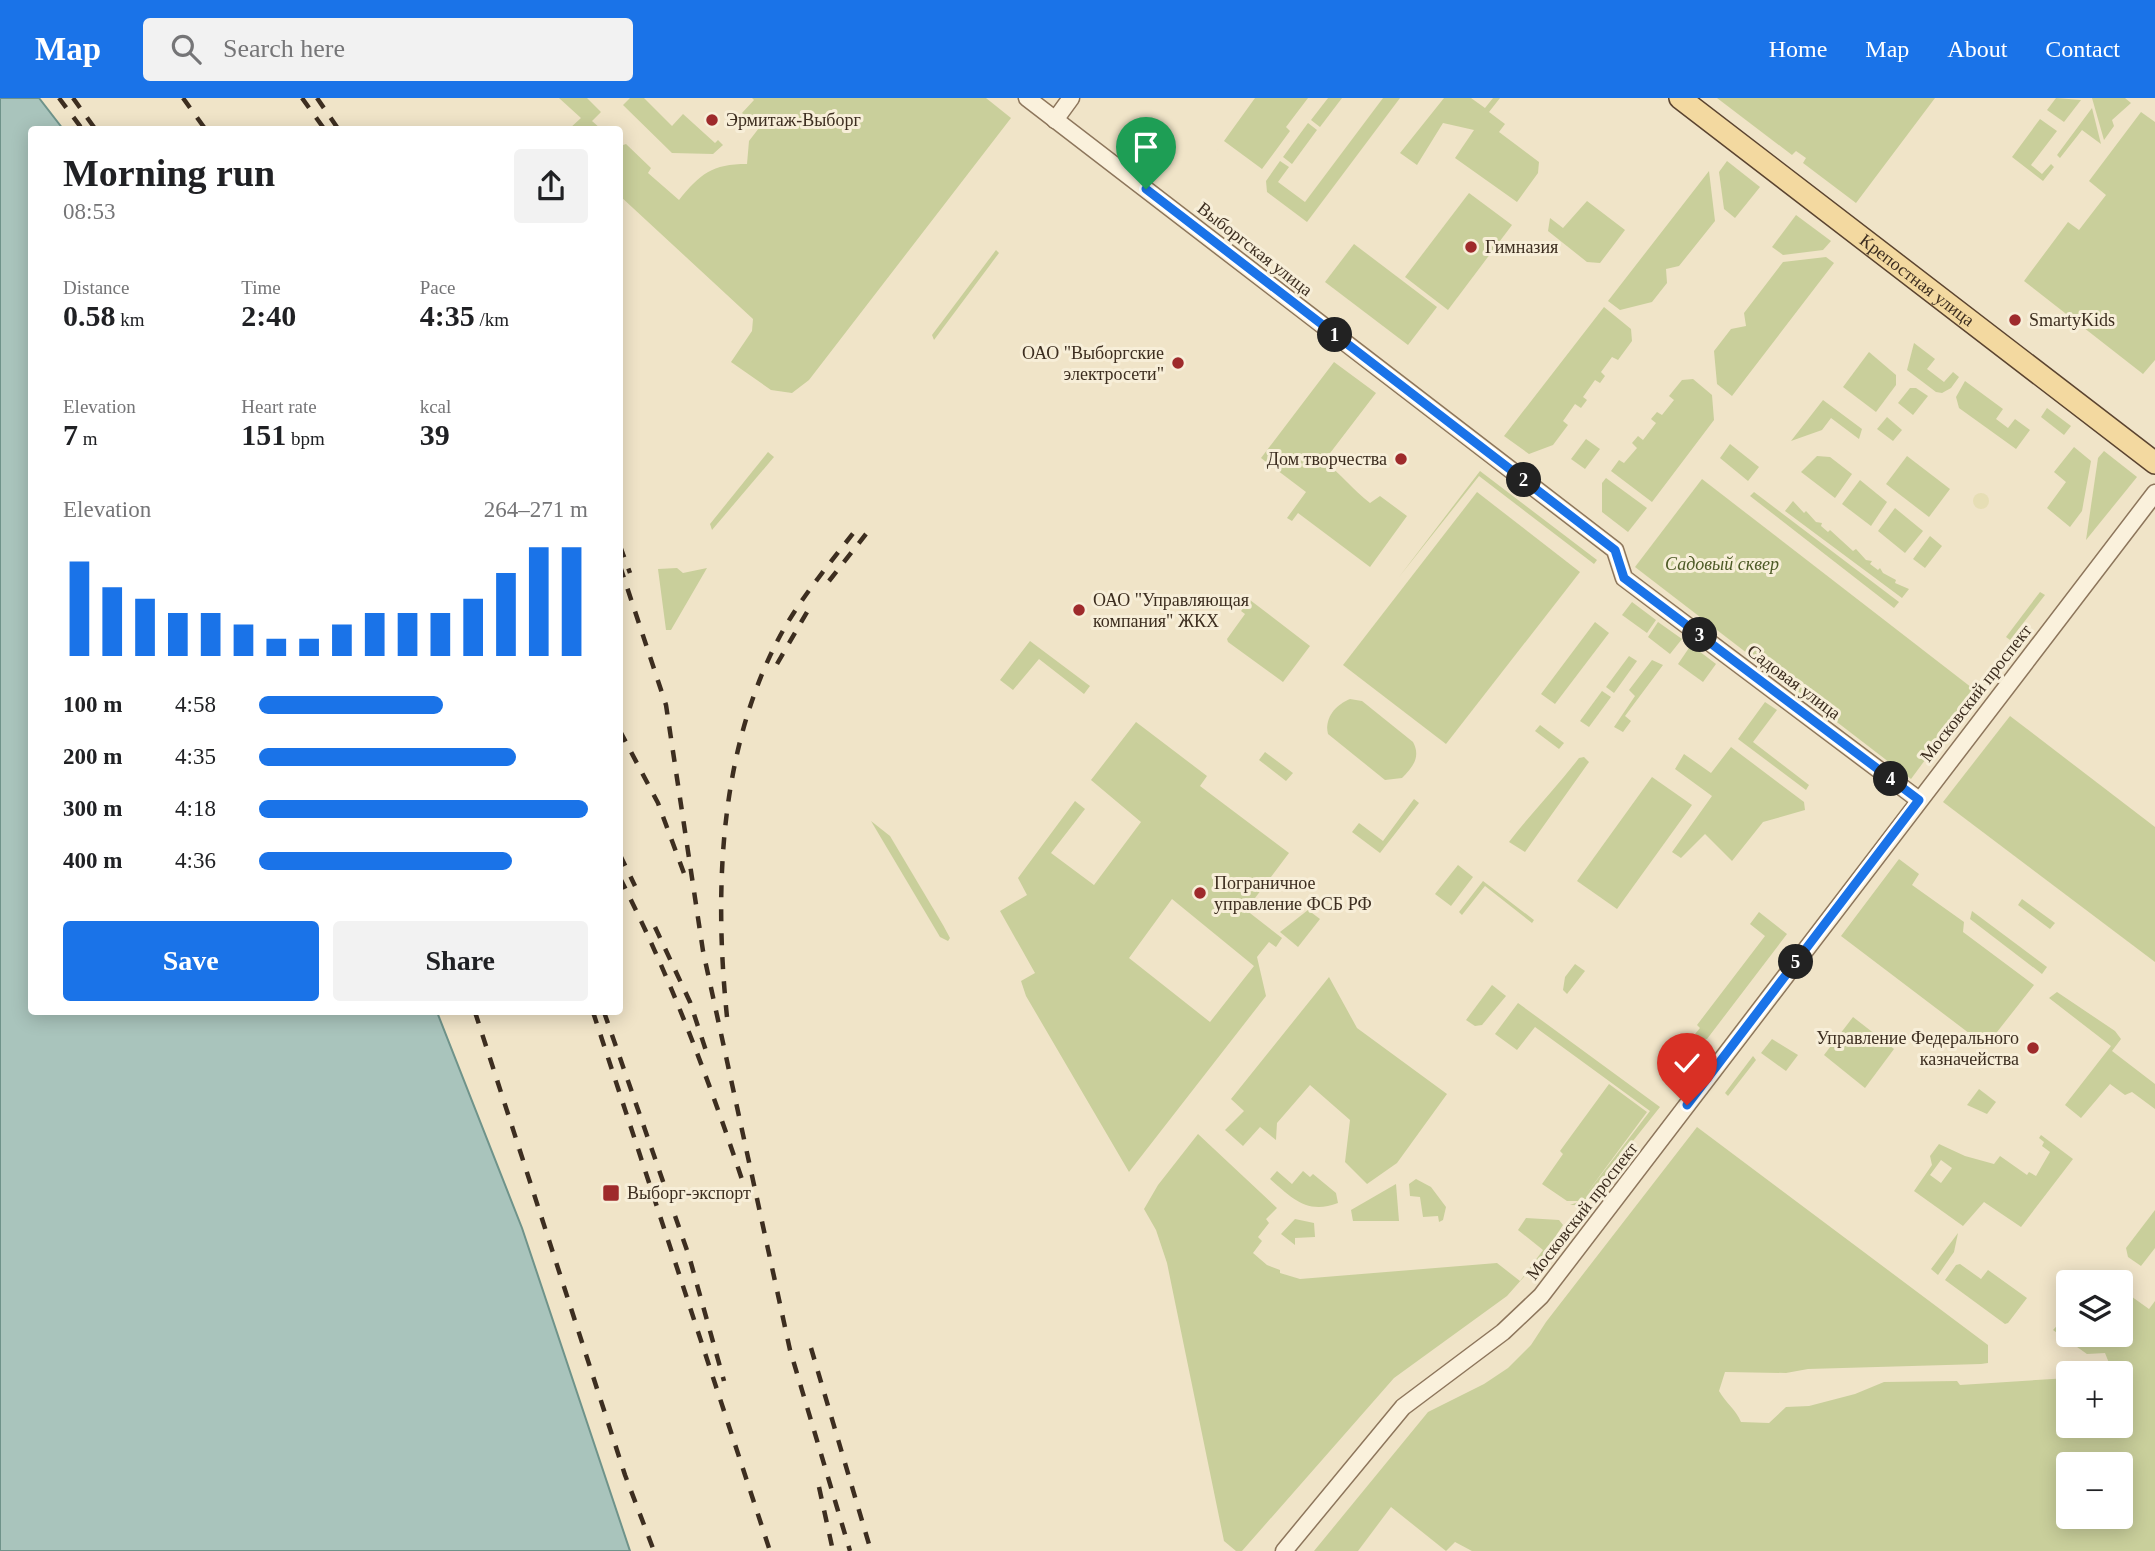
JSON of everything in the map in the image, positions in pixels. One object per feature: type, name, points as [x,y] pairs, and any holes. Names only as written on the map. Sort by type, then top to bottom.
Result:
[{"type":"main road","name":"Крепостная улица","points":[[1680,98],[2155,463]]},
{"type":"street","name":"Выборгская улица","points":[[1027,98],[1615,550],[1619,564]]},
{"type":"street","points":[[1055,120],[1071,98]]},
{"type":"street","name":"Московский проспект","points":[[1284,1551],[1403,1407],[1503,1332],[1541,1296],[2155,493]]},
{"type":"street","name":"Садовая улица","points":[[1619,564],[1624,578],[1919,800]]},
{"type":"shaded area","points":[[1978,493],[1984,493],[1989,501],[1987,507],[1978,509],[1973,504],[1973,498]]},
{"type":"green space","points":[[559,98],[587,98],[601,112],[592,121],[598,126],[572,126],[581,118]]},
{"type":"green space","points":[[630,98],[644,98],[672,126],[683,114],[715,143],[718,140],[723,145],[713,154],[672,153],[623,105]]},
{"type":"green space","points":[[752,98],[986,98],[1011,118],[809,380],[792,393],[771,390],[731,362],[752,331],[753,319],[623,199],[623,145],[626,144],[651,168],[648,173],[679,200],[708,172],[725,166],[747,164],[749,141],[759,128],[742,113],[754,100]]},
{"type":"green space","points":[[1255,98],[1308,98],[1286,127],[1290,131],[1262,169],[1224,141],[1211,159]]},
{"type":"green space","points":[[1328,98],[1342,98],[1320,127],[1311,120]]},
{"type":"green space","points":[[1383,98],[1400,98],[1307,222],[1267,192],[1266,181],[1280,161],[1289,167],[1278,182],[1305,202]]},
{"type":"green space","points":[[1444,98],[1471,98],[1485,108],[1493,98],[1500,98],[1489,112],[1505,124],[1499,132],[1539,162],[1538,173],[1517,202],[1455,158],[1474,130],[1443,123],[1417,165],[1400,153]]},
{"type":"green space","points":[[1717,98],[1935,98],[1856,203],[1803,163],[1806,158],[1796,151],[1792,155]]},
{"type":"green space","points":[[2056,98],[2081,100],[2064,122],[2047,110]]},
{"type":"green space","points":[[2092,98],[2125,98],[2131,103],[2112,120],[2114,126],[2104,140]]},
{"type":"green space","points":[[2092,108],[2101,144],[2082,130],[2060,158],[2057,155]]},
{"type":"green space","points":[[2141,112],[2155,122],[2155,360],[2143,374],[2024,281],[2068,222],[2079,230],[2106,195],[2089,181]]},
{"type":"green space","points":[[2040,119],[2057,131],[2031,165],[2042,174],[2051,164],[2054,167],[2043,181],[2012,157]]},
{"type":"green space","points":[[1308,123],[1317,130],[1292,164],[1283,157]]},
{"type":"green space","points":[[1159,130],[1173,141],[1152,168],[1138,158]]},
{"type":"green space","points":[[1727,161],[1760,187],[1735,218],[1724,209],[1719,172]]},
{"type":"green space","points":[[1709,171],[1715,221],[1679,266],[1666,269],[1667,283],[1652,302],[1620,310],[1608,301]]},
{"type":"green space","points":[[1469,193],[1512,225],[1448,310],[1405,277]]},
{"type":"green space","points":[[1587,201],[1625,230],[1600,263],[1587,262],[1548,231],[1550,218],[1563,228]]},
{"type":"green space","points":[[1796,215],[1831,241],[1823,250],[1783,255],[1772,247]]},
{"type":"green space","points":[[1354,244],[1437,307],[1408,345],[1325,282]]},
{"type":"green space","points":[[996,250],[999,253],[934,340],[932,335]]},
{"type":"green space","points":[[1826,257],[1834,263],[1732,396],[1717,384],[1714,351],[1731,329],[1746,326],[1744,313],[1783,262]]},
{"type":"green space","points":[[1604,307],[1631,329],[1632,341],[1618,360],[1612,357],[1601,372],[1605,376],[1600,383],[1595,380],[1583,397],[1587,400],[1581,408],[1575,404],[1563,421],[1568,425],[1553,445],[1529,454],[1504,436]]},
{"type":"green space","points":[[1914,343],[1935,359],[1927,369],[1944,382],[1953,372],[1959,377],[1951,388],[1942,393],[1936,392],[1907,370]]},
{"type":"green space","points":[[1869,352],[1896,375],[1896,385],[1876,412],[1843,387]]},
{"type":"green space","points":[[1334,362],[1376,393],[1324,461],[1370,503],[1380,496],[1407,516],[1370,567],[1298,513],[1292,521],[1287,518],[1306,492],[1261,458]]},
{"type":"green space","points":[[1693,379],[1712,395],[1714,420],[1652,502],[1611,471],[1619,460],[1624,463],[1637,448],[1632,443],[1638,436],[1643,440],[1656,423],[1651,419],[1657,412],[1662,415],[1674,400],[1669,396],[1682,380]]},
{"type":"green space","points":[[1965,381],[2003,409],[1996,419],[2008,428],[2015,419],[2030,430],[2016,449],[1959,408],[1956,397]]},
{"type":"green space","points":[[1910,388],[1916,388],[1928,396],[1913,415],[1898,403]]},
{"type":"green space","points":[[1823,400],[1862,429],[1859,439],[1831,418],[1822,430],[1791,441]]},
{"type":"green space","points":[[2047,408],[2071,426],[2064,435],[2041,417]]},
{"type":"green space","points":[[1887,417],[1902,430],[1893,441],[1877,429]]},
{"type":"green space","points":[[1586,439],[1600,449],[1585,469],[1571,459]]},
{"type":"green space","points":[[1730,444],[1759,467],[1748,481],[1720,458]]},
{"type":"green space","points":[[2074,447],[2091,461],[2082,511],[2070,527],[2047,508],[2066,482],[2054,472]]},
{"type":"green space","points":[[2104,451],[2137,477],[2086,540],[2098,458]]},
{"type":"green space","points":[[768,452],[774,457],[712,530],[710,524]]},
{"type":"green space","points":[[1817,456],[1830,457],[1852,474],[1835,498],[1801,472]]},
{"type":"green space","points":[[1907,456],[1950,489],[1929,517],[1886,484]]},
{"type":"green space","points":[[1480,471],[1597,560],[1594,564],[1479,476],[1399,577]]},
{"type":"green space","points":[[1606,478],[1647,508],[1628,532],[1602,512],[1602,483]]},
{"type":"green space","name":"Садовый сквер","points":[[1702,479],[1976,691],[1911,779],[1635,567]]},
{"type":"green space","points":[[1860,480],[1887,502],[1871,526],[1842,504]]},
{"type":"green space","points":[[1477,492],[1580,572],[1446,744],[1343,665]]},
{"type":"green space","points":[[1754,492],[1899,602],[1894,608],[1750,496]]},
{"type":"green space","points":[[1793,501],[1804,513],[1806,511],[1816,522],[1822,523],[1821,526],[1828,532],[1830,530],[1853,551],[1856,549],[1866,560],[1872,561],[1870,564],[1896,580],[1895,583],[1909,589],[1902,598],[1785,511]]},
{"type":"green space","points":[[1895,508],[1923,531],[1905,553],[1878,531]]},
{"type":"green space","points":[[1930,536],[1942,546],[1925,568],[1913,559]]},
{"type":"green space","points":[[677,568],[683,573],[707,568],[671,630],[666,630],[658,569]]},
{"type":"green space","points":[[2040,592],[2045,595],[2010,640],[2006,637]]},
{"type":"green space","points":[[1250,600],[1310,646],[1283,682],[1228,642],[1227,639],[1245,614],[1241,611]]},
{"type":"green space","points":[[1632,602],[1656,620],[1647,633],[1622,615]]},
{"type":"green space","points":[[1595,622],[1609,633],[1555,704],[1541,694]]},
{"type":"green space","points":[[1658,622],[1682,639],[1670,654],[1648,637]]},
{"type":"green space","points":[[1030,641],[1090,686],[1084,694],[1039,659],[1013,690],[1000,680]]},
{"type":"green space","points":[[1691,645],[1716,664],[1703,682],[1678,664]]},
{"type":"green space","points":[[1629,656],[1637,661],[1614,693],[1606,687]]},
{"type":"green space","points":[[1652,660],[1663,665],[1625,716],[1631,721],[1623,732],[1614,727],[1635,696],[1629,690]]},
{"type":"green space","points":[[1602,691],[1611,697],[1589,727],[1580,721]]},
{"type":"green space","points":[[1350,699],[1362,701],[1413,742],[1415,762],[1402,778],[1385,780],[1328,734],[1327,728],[1332,713]]},
{"type":"green space","points":[[1765,702],[1777,710],[1753,742],[1809,785],[1806,790],[1738,739]]},
{"type":"green space","points":[[2010,716],[2155,827],[2155,962],[1943,802]]},
{"type":"green space","points":[[1136,722],[1207,776],[1200,786],[1289,853],[1246,910],[1282,938],[1276,947],[1269,942],[1257,957],[1266,996],[1129,1172],[1026,996],[1021,981],[1035,973],[1000,911],[1027,895],[1018,878],[1075,801],[1085,809],[1051,853],[1094,885],[1141,822],[1091,780]],"holes":[[[1172,899],[1254,966],[1210,1022],[1129,958]]]},
{"type":"green space","points":[[1540,725],[1564,743],[1559,749],[1535,731]]},
{"type":"green space","points":[[1731,747],[1804,802],[1805,810],[1763,822],[1732,861],[1705,834],[1681,858],[1672,852],[1712,796],[1675,769],[1684,754],[1711,773]]},
{"type":"green space","points":[[1265,752],[1293,773],[1286,781],[1259,760]]},
{"type":"green space","points":[[1584,757],[1589,762],[1525,852],[1509,842],[1579,758]]},
{"type":"green space","points":[[1652,777],[1692,805],[1617,909],[1577,881]]},
{"type":"green space","points":[[1414,799],[1419,803],[1380,853],[1352,832],[1359,823],[1383,841]]},
{"type":"green space","points":[[871,821],[890,836],[943,925],[950,938],[948,941],[940,937]]},
{"type":"green space","points":[[1899,859],[1919,874],[1912,885],[1964,922],[1963,932],[2034,985],[1986,1046],[1841,936]]},
{"type":"green space","points":[[1458,865],[1473,877],[1451,906],[1435,894]]},
{"type":"green space","points":[[1483,881],[1534,920],[1532,923],[1485,886],[1462,915],[1459,912]]},
{"type":"green space","points":[[2022,899],[2055,923],[2050,929],[2018,905]]},
{"type":"green space","points":[[1308,910],[1320,919],[1298,947],[1280,932]]},
{"type":"green space","points":[[1972,911],[2047,967],[2042,974],[1970,919]]},
{"type":"green space","points":[[1759,912],[1787,934],[1707,1039],[1703,1040],[1695,1034],[1700,1028],[1697,1025],[1765,936],[1750,924]]},
{"type":"green space","points":[[1575,964],[1585,971],[1567,994],[1563,990],[1565,977]]},
{"type":"green space","points":[[1329,977],[1357,1028],[1447,1094],[1397,1163],[1367,1184],[1345,1162],[1350,1120],[1310,1085],[1277,1123],[1276,1140],[1260,1127],[1243,1146],[1225,1130],[1244,1111],[1231,1099]]},
{"type":"green space","points":[[1492,985],[1506,996],[1482,1025],[1475,1026],[1466,1020]]},
{"type":"green space","points":[[2057,992],[2115,1031],[2121,1039],[2112,1051],[2155,1084],[2155,1109],[2132,1092],[2125,1095],[2110,1084],[2081,1118],[2065,1105],[2111,1046],[2049,998]]},
{"type":"green space","points":[[1518,1003],[1660,1107],[1582,1205],[1570,1205],[1581,1201],[1567,1201],[1542,1184],[1563,1154],[1560,1151],[1609,1084],[1647,1112],[1587,1193],[1650,1111],[1535,1027],[1517,1050],[1495,1034]]},
{"type":"green space","points":[[1853,1017],[1894,1049],[1865,1088],[1824,1055]]},
{"type":"green space","points":[[1772,1039],[1798,1055],[1786,1071],[1761,1053]]},
{"type":"green space","points":[[1753,1056],[1756,1060],[1728,1096],[1725,1093]]},
{"type":"green space","points":[[1979,1089],[1996,1102],[1987,1114],[1967,1105]]},
{"type":"green space","points":[[1697,1127],[1988,1345],[1988,1363],[1981,1364],[1808,1369],[1786,1373],[1725,1372],[1719,1391],[1741,1422],[1769,1423],[1786,1407],[1809,1406],[1855,1394],[1884,1382],[1957,1381],[1960,1385],[2056,1379],[2056,1438],[2133,1438],[2133,1361],[2108,1361],[2105,1353],[2087,1354],[2077,1347],[2133,1347],[2133,1298],[2149,1309],[2155,1301],[2155,1551],[1472,1551],[1455,1542],[1446,1551],[1391,1507],[1358,1551],[1314,1551],[1428,1412],[1484,1384],[1508,1368],[1531,1345]]},
{"type":"green space","points":[[1198,1134],[1277,1208],[1266,1219],[1269,1223],[1258,1237],[1262,1241],[1253,1253],[1267,1265],[1280,1270],[1280,1273],[1300,1279],[1497,1263],[1520,1281],[1543,1250],[1518,1230],[1526,1218],[1559,1220],[1563,1225],[1544,1254],[1507,1296],[1394,1378],[1242,1551],[1236,1551],[1224,1541],[1167,1263],[1156,1230],[1144,1209],[1158,1185]]},
{"type":"green space","points":[[2041,1135],[2073,1159],[2021,1227],[1984,1202],[1963,1226],[1914,1191],[1932,1165],[1930,1156],[1939,1144],[1965,1156],[1994,1164],[2000,1156],[2027,1175],[2029,1172],[2036,1176],[2050,1152],[2042,1146],[2044,1142],[2039,1138]],"holes":[[[1941,1160],[1952,1168],[1941,1183],[1930,1175]]]},
{"type":"green space","points":[[1277,1171],[1292,1184],[1303,1171],[1310,1177],[1313,1174],[1336,1193],[1338,1203],[1317,1207],[1301,1203],[1270,1179]]},
{"type":"green space","points":[[1416,1179],[1431,1187],[1446,1207],[1443,1220],[1439,1222],[1438,1216],[1423,1217],[1420,1197],[1410,1196],[1409,1184]]},
{"type":"green space","points":[[1396,1184],[1399,1221],[1353,1221],[1351,1210]]},
{"type":"green space","points":[[2155,1210],[2155,1248],[2141,1266],[2128,1257],[2126,1248]]},
{"type":"green space","points":[[1295,1219],[1314,1223],[1315,1237],[1295,1238],[1295,1245],[1281,1234]]},
{"type":"green space","points":[[1958,1233],[1954,1252],[1938,1275],[1931,1269]]},
{"type":"green space","points":[[1960,1264],[1981,1279],[1988,1270],[2027,1298],[2008,1323],[2005,1324],[1945,1280],[1956,1265]]},
{"type":"water","points":[[0,98],[39,98],[61,126],[28,126],[28,1015],[438,1015],[522,1228],[630,1551],[0,1551]]},
{"type":"railway","points":[[59,98],[80,126]]},
{"type":"railway","points":[[73,98],[93,126]]},
{"type":"railway","points":[[183,98],[203,126]]},
{"type":"railway","points":[[302,98],[322,126]]},
{"type":"railway","points":[[317,98],[336,126]]},
{"type":"railway","points":[[727,1017],[721,920],[722,871],[733,773],[744,726],[760,680],[788,622],[858,527]]},
{"type":"railway","points":[[829,581],[866,534]]},
{"type":"railway","points":[[623,554],[630,573]]},
{"type":"railway","points":[[623,575],[666,705],[703,951],[790,1350],[850,1551]]},
{"type":"railway","points":[[777,664],[807,612]]},
{"type":"railway","points":[[623,737],[658,803],[685,876]]},
{"type":"railway","points":[[623,861],[635,886]]},
{"type":"railway","points":[[623,884],[692,1041],[752,1210]]},
{"type":"railway","points":[[655,927],[690,1002],[709,1060]]},
{"type":"railway","points":[[476,1015],[625,1475],[654,1551]]},
{"type":"railway","points":[[594,1015],[770,1551]]},
{"type":"railway","points":[[605,1015],[689,1256],[724,1381]]},
{"type":"railway","points":[[811,1348],[871,1551]]},
{"type":"railway","points":[[819,1487],[833,1551]]},
{"type":"place","name":"Эрмитаж-Выборг","points":[[712,120]]},
{"type":"place","name":"Гимназия","points":[[1471,247]]},
{"type":"place","name":"SmartyKids","points":[[2015,320]]},
{"type":"place","name":"ОАО \"Выборгские электросети\"","points":[[1178,363]]},
{"type":"place","name":"Дом творчества","points":[[1401,459]]},
{"type":"place","name":"ОАО \"Управляющая компания\" ЖКХ","points":[[1079,610]]},
{"type":"place","name":"Пограничное управление ФСБ РФ","points":[[1200,893]]},
{"type":"place","name":"Управление Федерального казначейства","points":[[2033,1048]]},
{"type":"place","name":"Выборг-экспорт","points":[[611,1193]]},
{"type":"route","points":[[1146,189],[1615,550],[1624,578],[1919,800],[1687,1105]]}]
